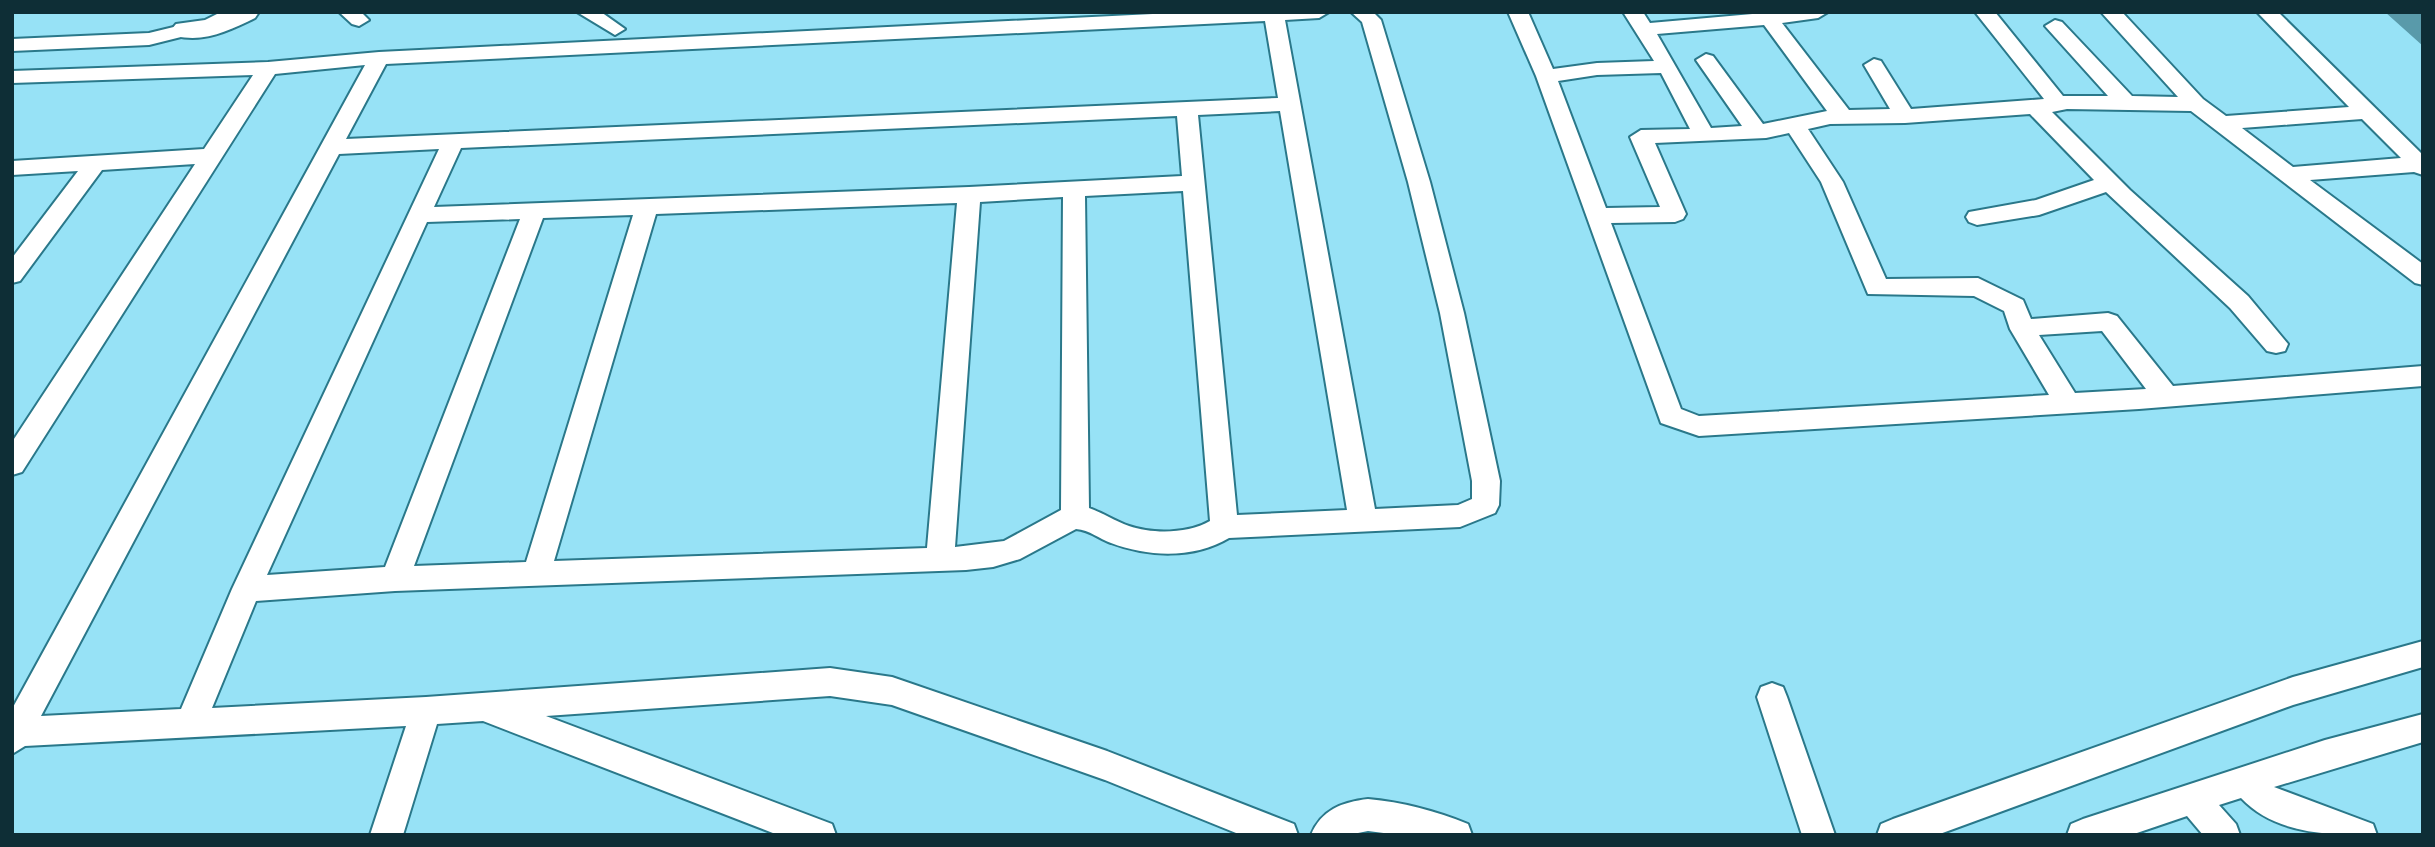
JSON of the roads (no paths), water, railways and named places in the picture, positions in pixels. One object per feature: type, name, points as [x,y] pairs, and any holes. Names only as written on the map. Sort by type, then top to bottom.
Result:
[{"type":"street","points":[[186,30],[213,12]]},
{"type":"street","points":[[12,45],[149,39],[186,30],[211,28],[245,12]]},
{"type":"street","points":[[587,12],[615,29]]},
{"type":"street","points":[[12,77],[268,68],[379,58],[1319,12]]},
{"type":"street","points":[[246,589],[395,579],[940,560],[1010,551],[1057,524],[1075,518],[1093,520],[1119,535],[1146,542],[1196,538],[1214,534],[1224,527],[1460,516],[1485,505],[1486,481],[1452,313],[1419,183],[1371,20],[1361,12]]},
{"type":"street","points":[[1518,12],[1546,76],[1670,415],[1699,426],[2167,397],[2423,376]]},
{"type":"street","points":[[1638,21],[1735,17],[1769,19],[1818,12]]},
{"type":"street","points":[[1984,12],[2046,105],[2110,183],[2239,302],[2276,344]]},
{"type":"street","points":[[2111,12],[2196,104],[2292,174],[2423,277]]},
{"type":"street","points":[[2267,12],[2421,165]]},
{"type":"street","points":[[1274,15],[1363,521]]},
{"type":"street","points":[[1769,19],[1843,117]]},
{"type":"street","points":[[1638,21],[1668,67],[1704,135]]},
{"type":"street","points":[[2055,26],[2126,103]]},
{"type":"street","points":[[64,75],[92,41]]},
{"type":"street","points":[[14,736],[379,58]]},
{"type":"street","points":[[1706,60],[1757,131]]},
{"type":"street","points":[[1874,65],[1905,116]]},
{"type":"street","points":[[1546,76],[1597,69],[1668,67]]},
{"type":"street","points":[[12,464],[268,68]]},
{"type":"street","points":[[333,147],[452,144],[1291,104]]},
{"type":"street","points":[[1597,216],[1675,214],[1641,137],[1757,131],[1843,117],[1905,116],[2046,105],[2196,104]]},
{"type":"street","points":[[1186,109],[1224,527]]},
{"type":"street","points":[[2221,123],[2366,112]]},
{"type":"street","points":[[1794,125],[1819,155],[1852,223],[1877,288],[1978,287],[2014,306],[2022,329],[2068,403]]},
{"type":"street","points":[[191,722],[246,589],[452,144]]},
{"type":"street","points":[[12,168],[211,156]]},
{"type":"street","points":[[12,275],[23,244],[95,164]]},
{"type":"street","points":[[2292,174],[2421,165]]},
{"type":"street","points":[[420,215],[969,195],[1194,183]]},
{"type":"street","points":[[1977,218],[2039,208],[2110,183]]},
{"type":"street","points":[[1074,190],[1075,518]]},
{"type":"street","points":[[940,560],[969,195]]},
{"type":"street","points":[[536,575],[647,206]]},
{"type":"street","points":[[395,579],[534,212]]},
{"type":"street","points":[[2022,329],[2108,322],[2167,397]]},
{"type":"street","points":[[1893,835],[2293,691],[2423,654]]},
{"type":"street","points":[[14,736],[191,722],[426,712],[830,682],[892,691],[1107,766],[1282,835]]},
{"type":"street","points":[[1772,697],[1819,835]]},
{"type":"street","points":[[483,707],[820,835]]},
{"type":"street","points":[[386,835],[426,712]]},
{"type":"street","points":[[2083,835],[2246,781],[2423,728]]},
{"type":"street","points":[[2246,781],[2266,801],[2361,835]]},
{"type":"street","points":[[2194,800],[2224,835]]},
{"type":"street","points":[[1327,835],[1342,820],[1376,814],[1456,835]]}]
